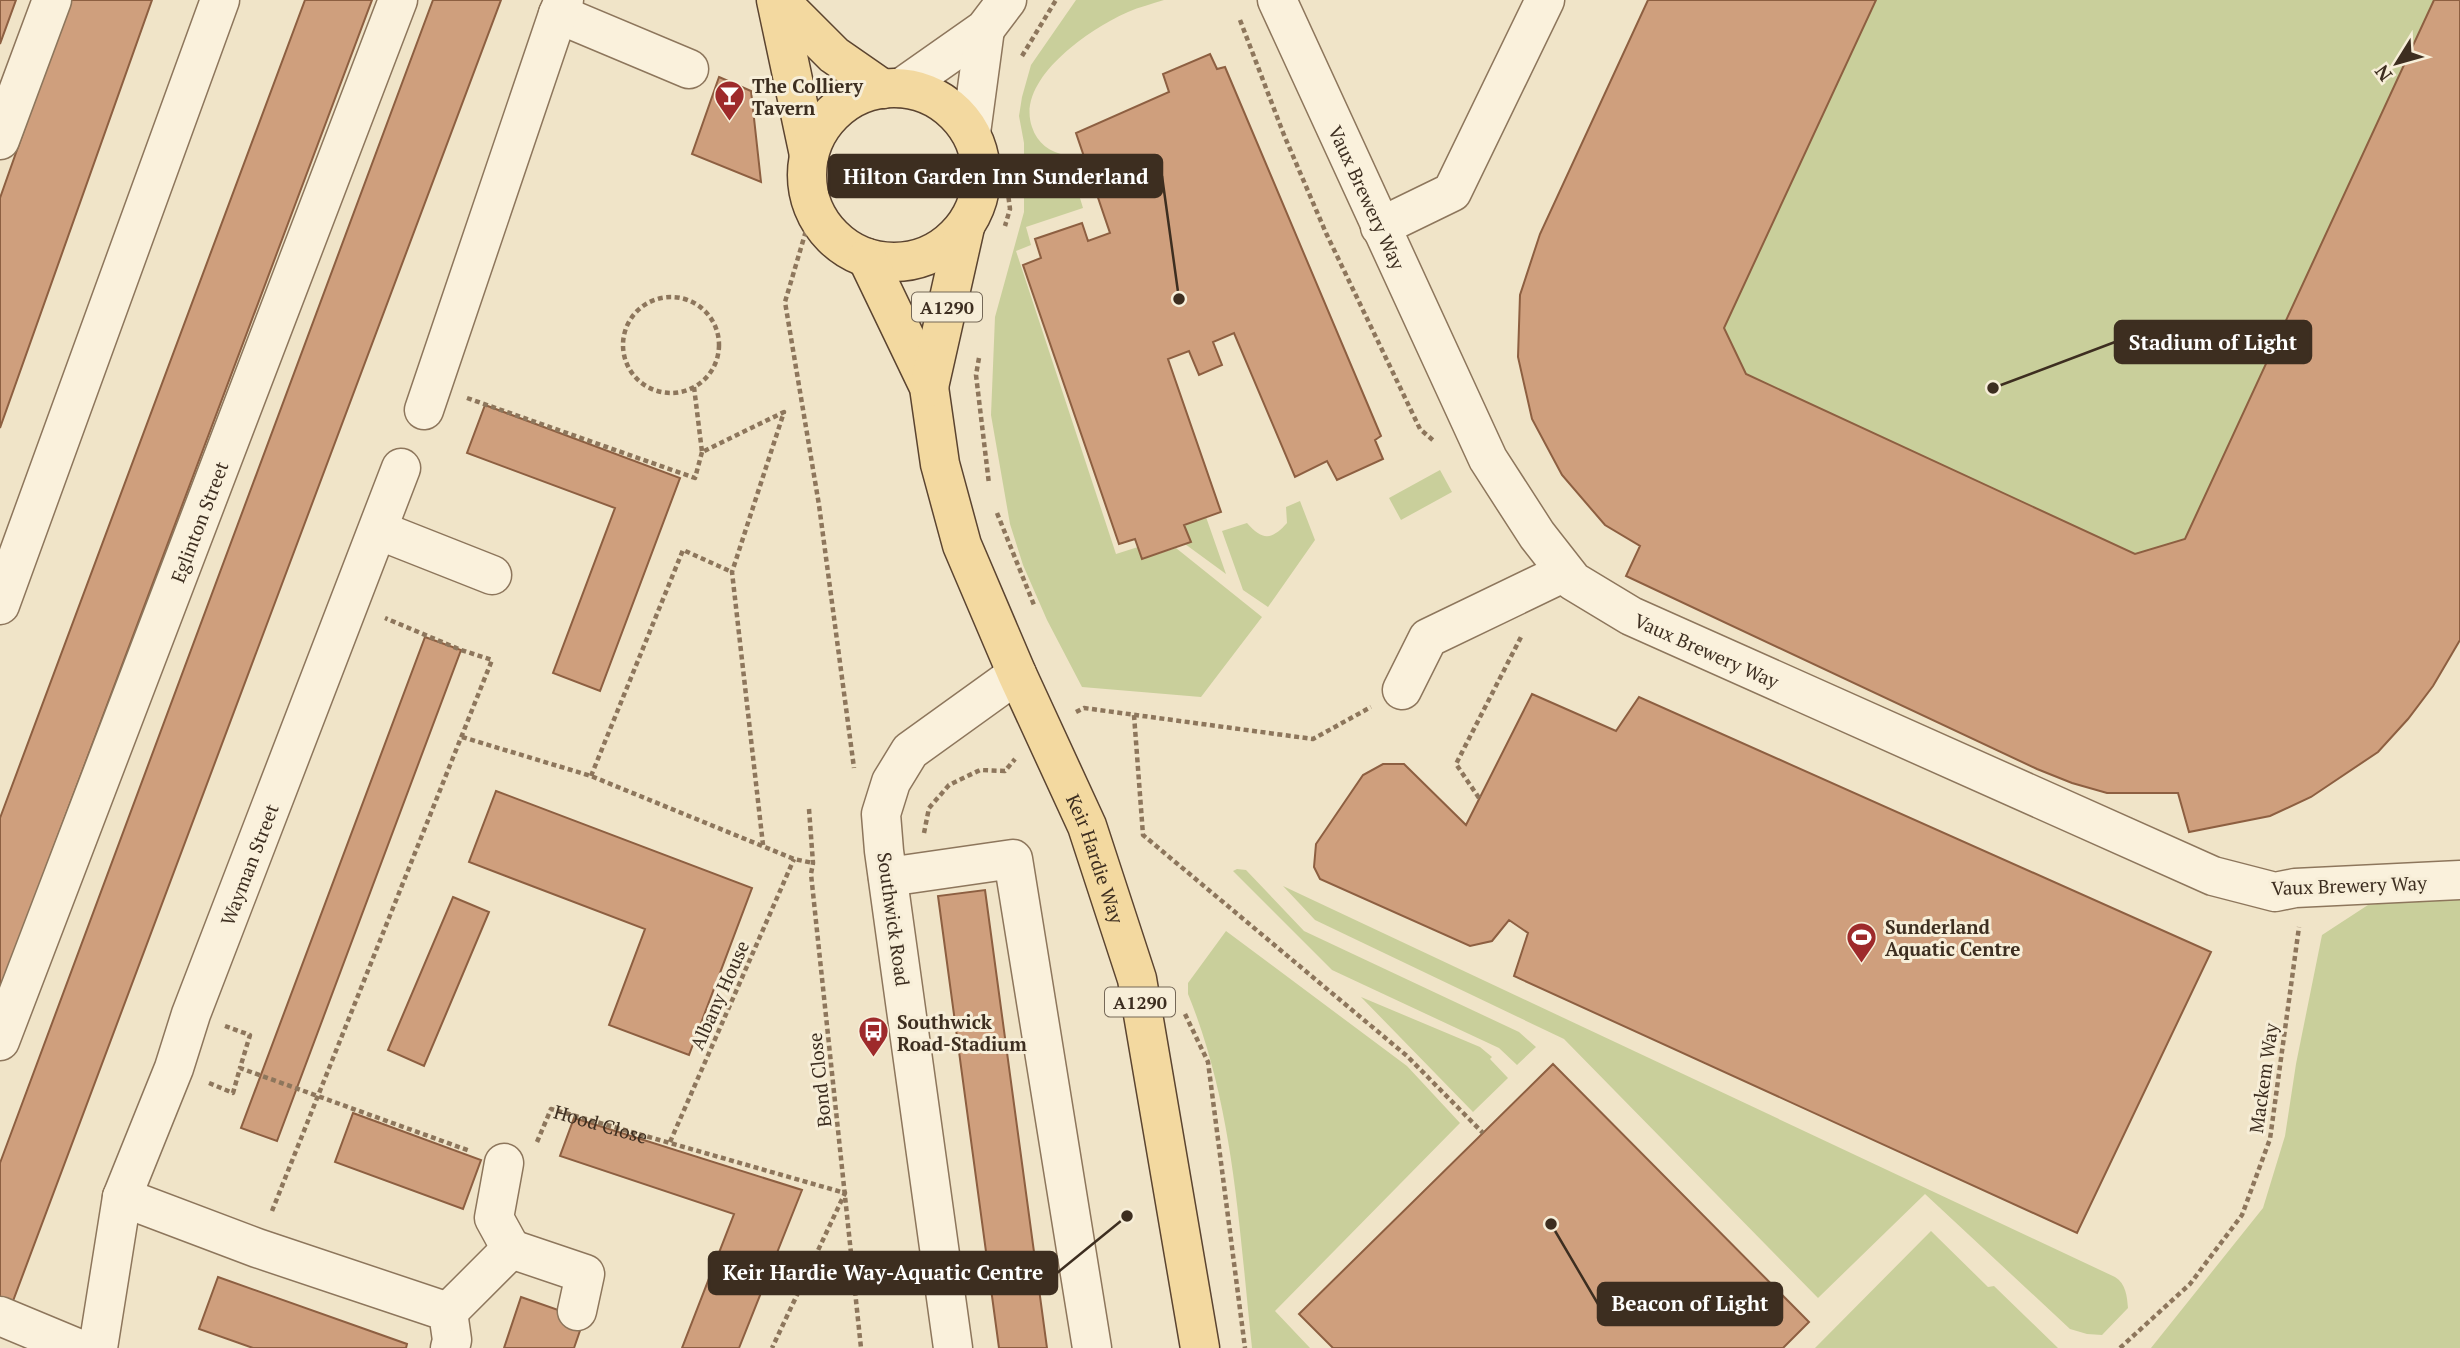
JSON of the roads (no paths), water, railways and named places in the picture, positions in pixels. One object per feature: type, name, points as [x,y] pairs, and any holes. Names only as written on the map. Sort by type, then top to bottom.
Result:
[{"type":"main road","points":[[778,0],[834,55],[892,88],[922,93],[942,102],[987,140],[979,154],[982,178],[977,203],[964,227],[945,246],[920,258],[894,262],[867,258],[844,247],[826,229],[813,207],[807,182],[810,155],[819,131],[836,110],[858,96],[892,88]]},
{"type":"main road","points":[[778,0],[810,155]]},
{"type":"main road","name":"A1290","points":[[929,387],[964,227]]},
{"type":"main road","name":"A1290","points":[[867,258],[929,387]]},
{"type":"main road","name":"Keir Hardie Way","points":[[929,387],[940,464],[961,545],[1087,826],[1136,979],[1200,1348]]},
{"type":"street","points":[[0,140],[51,0]]},
{"type":"street","points":[[0,605],[220,0]]},
{"type":"street","name":"Eglinton Street","points":[[0,1041],[398,0]]},
{"type":"street","name":"Vaux Brewery Way","points":[[1277,0],[1488,459],[1537,534],[1573,580],[1630,616],[2213,876],[2275,892],[2295,888],[2460,880]]},
{"type":"street","points":[[1380,227],[1452,191],[1545,0]]},
{"type":"street","points":[[424,411],[561,7],[689,69]]},
{"type":"street","points":[[892,88],[996,15]]},
{"type":"street","points":[[987,140],[996,15]]},
{"type":"street","name":"Wayman Street","points":[[98,1348],[122,1197],[174,1068],[191,1014],[401,468]]},
{"type":"street","points":[[378,530],[492,575]]},
{"type":"street","points":[[1402,690],[1428,638],[1566,572]]},
{"type":"street","name":"Southwick Road","points":[[953,1348],[881,814],[891,782],[909,751],[1017,674]]},
{"type":"street","points":[[888,877],[1013,859],[1091,1348]]},
{"type":"street","points":[[504,1163],[494,1217],[511,1249],[585,1274],[577,1311]]},
{"type":"street","points":[[122,1197],[257,1248],[449,1330],[511,1249]]},
{"type":"street","points":[[0,1317],[77,1348]]},
{"type":"place","name":"The Colliery Tavern","points":[[729,123]]},
{"type":"place","name":"Hilton Garden Inn Sunderland","points":[[1179,299]]},
{"type":"place","name":"Stadium of Light","points":[[1993,388]]},
{"type":"place","name":"Sunderland Aquatic Centre","points":[[1862,964]]},
{"type":"place","name":"Southwick Road-Stadium","points":[[874,1059]]},
{"type":"place","name":"Keir Hardie Way-Aquatic Centre","points":[[1127,1216]]},
{"type":"place","name":"Beacon of Light","points":[[1551,1224]]}]
